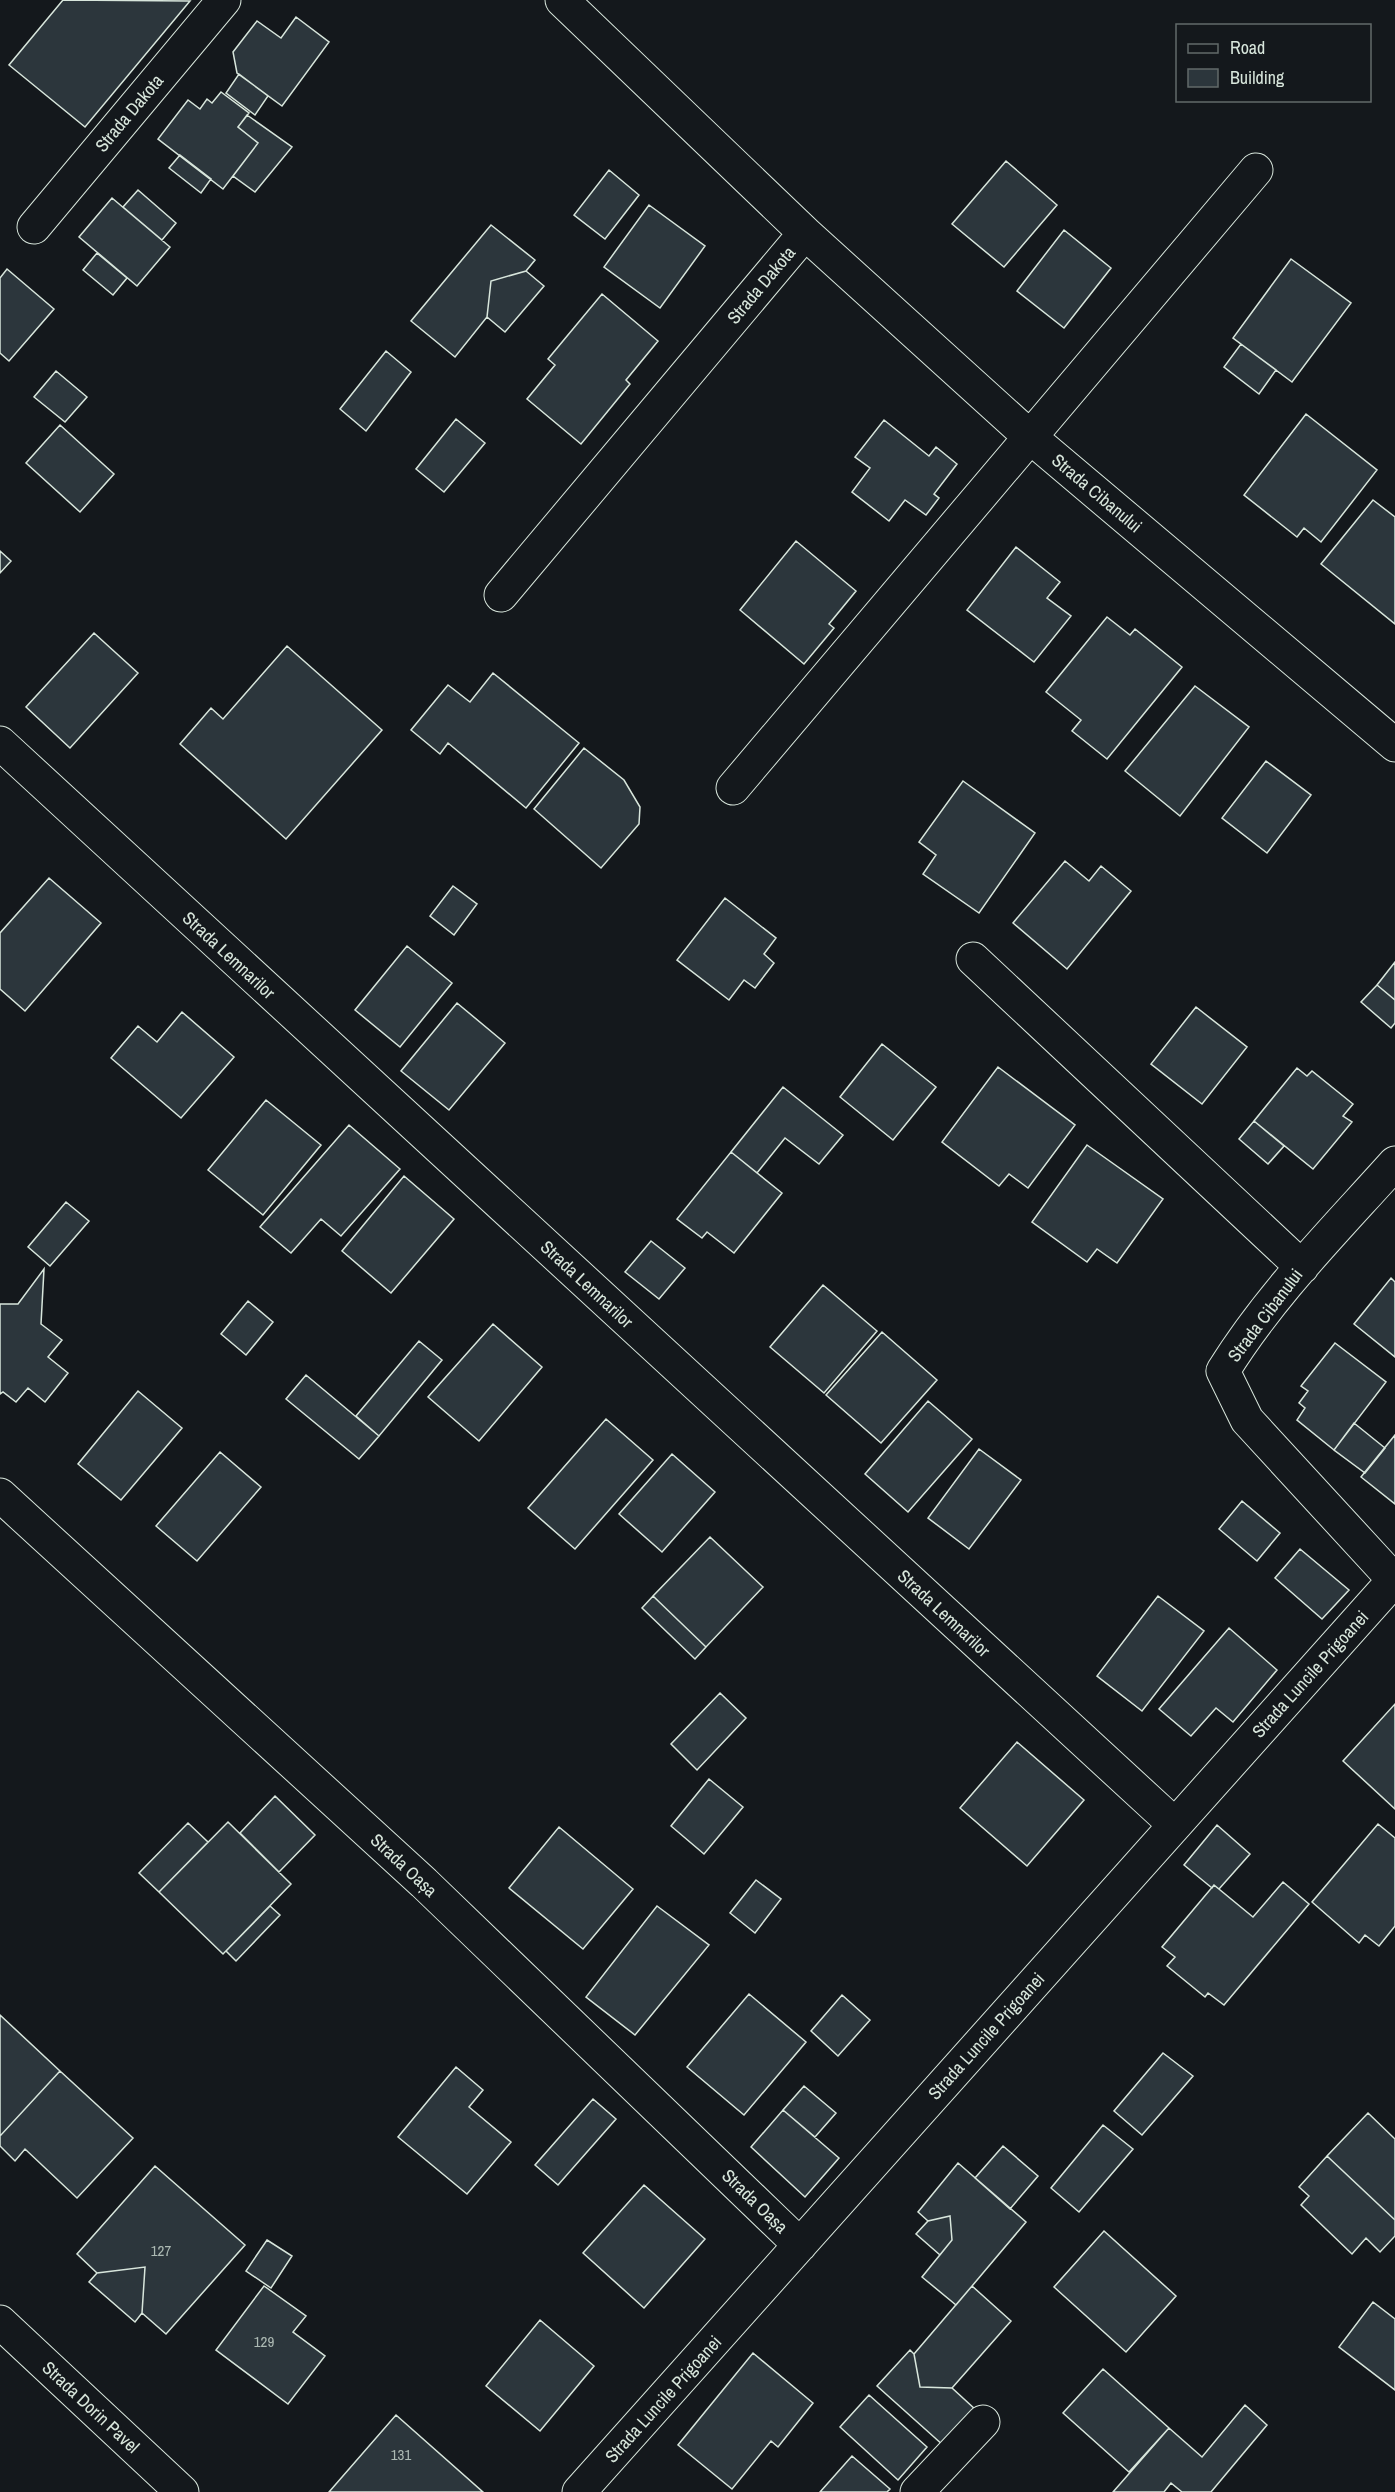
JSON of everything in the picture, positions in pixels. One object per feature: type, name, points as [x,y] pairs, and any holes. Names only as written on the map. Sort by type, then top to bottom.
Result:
[{"type":"street","name":"Strada Dakota","points":[[34,227],[224,0]]},
{"type":"street","name":"Strada Dakota","points":[[501,595],[805,233],[562,0]]},
{"type":"street","points":[[734,788],[1256,170]]},
{"type":"street","name":"Strada Cibanului","points":[[805,233],[1029,436],[1395,745]]},
{"type":"street","name":"Strada Lemnarilor","points":[[0,743],[1174,1824]]},
{"type":"street","points":[[973,959],[1302,1266]]},
{"type":"street","name":"Strada Cibanului","points":[[1395,1163],[1302,1266],[1242,1340],[1223,1371],[1247,1420],[1395,1581]]},
{"type":"street","name":"Strada Oașa","points":[[0,1495],[424,1883],[800,2245]]},
{"type":"street","name":"Strada Luncile Prigoanei","points":[[579,2492],[1174,1824],[1395,1581]]},
{"type":"street","name":"Strada Dorin Pavel","points":[[0,2322],[182,2492]]},
{"type":"street","points":[[917,2492],[982,2422]]},
{"type":"building","points":[[63,0],[190,1],[85,127],[9,65]]},
{"type":"building","points":[[296,17],[329,42],[282,106],[237,73],[233,52],[257,21],[281,38]]},
{"type":"building","points":[[239,74],[268,96],[255,115],[226,93]]},
{"type":"building","points":[[221,92],[249,113],[238,127],[258,143],[223,189],[158,139],[188,100],[200,109],[207,99],[212,103]]},
{"type":"building","points":[[247,115],[292,147],[255,192],[233,176],[258,143],[238,127]]},
{"type":"building","points":[[180,155],[211,179],[201,193],[169,168]]},
{"type":"building","points":[[1006,161],[1057,205],[1004,267],[952,224]]},
{"type":"building","points":[[609,170],[639,195],[605,239],[574,215]]},
{"type":"building","points":[[138,190],[176,223],[162,240],[123,207]]},
{"type":"building","points":[[112,198],[170,247],[137,286],[79,237]]},
{"type":"building","points":[[649,205],[705,246],[660,308],[604,267]]},
{"type":"building","points":[[491,225],[535,260],[526,271],[491,281],[487,317],[455,357],[411,321]]},
{"type":"building","points":[[1064,230],[1111,268],[1064,328],[1017,291]]},
{"type":"building","points":[[97,253],[127,278],[113,295],[83,270]]},
{"type":"building","points":[[1291,259],[1351,303],[1292,382],[1233,338]]},
{"type":"building","points":[[7,269],[54,309],[9,361],[0,353],[0,278]]},
{"type":"building","points":[[526,271],[544,286],[505,332],[487,317],[491,281]]},
{"type":"building","points":[[602,294],[658,341],[626,380],[630,384],[581,444],[527,399],[555,365],[548,359]]},
{"type":"building","points":[[1241,344],[1276,370],[1259,394],[1224,367]]},
{"type":"building","points":[[386,351],[411,372],[366,431],[340,409]]},
{"type":"building","points":[[56,371],[87,397],[65,422],[34,397]]},
{"type":"building","points":[[1306,414],[1377,470],[1321,542],[1304,528],[1297,537],[1244,495]]},
{"type":"building","points":[[456,419],[485,443],[444,492],[416,469]]},
{"type":"building","points":[[884,420],[929,456],[936,447],[957,464],[934,494],[939,498],[926,515],[905,500],[889,521],[852,492],[870,468],[855,457]]},
{"type":"building","points":[[60,425],[114,474],[80,512],[26,463]]},
{"type":"building","points":[[1373,500],[1395,517],[1395,624],[1321,564]]},
{"type":"building","points":[[796,541],[856,591],[829,624],[834,628],[804,664],[740,610]]},
{"type":"building","points":[[1016,547],[1060,582],[1047,598],[1071,616],[1034,662],[967,610]]},
{"type":"building","points":[[0,551],[11,561],[0,573]]},
{"type":"building","points":[[1107,617],[1130,635],[1135,629],[1182,667],[1107,759],[1072,731],[1081,720],[1046,692]]},
{"type":"building","points":[[94,633],[138,673],[70,748],[26,707]]},
{"type":"building","points":[[287,646],[382,730],[286,839],[180,744],[211,708],[223,719]]},
{"type":"building","points":[[493,673],[579,743],[526,808],[448,743],[440,754],[411,730],[448,685],[470,702]]},
{"type":"building","points":[[1195,686],[1249,727],[1180,816],[1125,771]]},
{"type":"building","points":[[584,748],[624,780],[640,807],[639,824],[601,868],[534,809]]},
{"type":"building","points":[[1266,761],[1311,795],[1267,853],[1222,818]]},
{"type":"building","points":[[963,781],[1035,833],[979,913],[923,874],[936,855],[919,842]]},
{"type":"building","points":[[1065,861],[1089,881],[1101,866],[1131,891],[1067,969],[1013,923]]},
{"type":"building","points":[[49,878],[101,923],[25,1011],[0,989],[0,933]]},
{"type":"building","points":[[453,886],[477,904],[454,935],[430,916]]},
{"type":"building","points":[[725,898],[776,938],[764,954],[774,963],[755,988],[744,980],[729,1000],[677,960]]},
{"type":"building","points":[[407,946],[452,983],[400,1047],[355,1010]]},
{"type":"building","points":[[1395,962],[1395,1000],[1377,985]]},
{"type":"building","points":[[1377,985],[1395,1000],[1395,1023],[1391,1028],[1361,1002]]},
{"type":"building","points":[[457,1003],[505,1043],[449,1110],[401,1071]]},
{"type":"building","points":[[1196,1007],[1247,1047],[1202,1104],[1151,1064]]},
{"type":"building","points":[[182,1012],[234,1057],[181,1118],[111,1058],[138,1026],[157,1042]]},
{"type":"building","points":[[882,1044],[936,1087],[893,1140],[840,1097]]},
{"type":"building","points":[[998,1067],[1075,1125],[1028,1188],[1009,1174],[999,1186],[942,1142]]},
{"type":"building","points":[[1297,1068],[1307,1076],[1312,1071],[1353,1104],[1343,1116],[1352,1122],[1313,1169],[1254,1121]]},
{"type":"building","points":[[783,1087],[843,1135],[819,1164],[785,1138],[757,1173],[731,1152]]},
{"type":"building","points":[[266,1100],[321,1145],[263,1215],[208,1170]]},
{"type":"building","points":[[1254,1121],[1284,1146],[1268,1164],[1239,1139]]},
{"type":"building","points":[[349,1125],[400,1169],[341,1236],[321,1219],[291,1253],[260,1227]]},
{"type":"building","points":[[1087,1145],[1163,1199],[1117,1263],[1097,1249],[1087,1262],[1032,1222]]},
{"type":"building","points":[[731,1152],[782,1193],[734,1253],[707,1232],[702,1238],[677,1219]]},
{"type":"building","points":[[404,1176],[454,1219],[391,1293],[342,1251]]},
{"type":"building","points":[[66,1202],[89,1221],[50,1266],[28,1247]]},
{"type":"building","points":[[651,1241],[685,1268],[659,1299],[625,1272]]},
{"type":"building","points":[[44,1269],[41,1324],[62,1340],[48,1357],[68,1373],[45,1402],[28,1388],[16,1402],[3,1392],[0,1394],[0,1304],[18,1304]]},
{"type":"building","points":[[1391,1278],[1395,1282],[1395,1357],[1354,1324]]},
{"type":"building","points":[[823,1285],[877,1331],[824,1393],[770,1347]]},
{"type":"building","points":[[248,1301],[273,1322],[246,1355],[221,1334]]},
{"type":"building","points":[[493,1324],[542,1367],[479,1441],[428,1397]]},
{"type":"building","points":[[882,1332],[937,1380],[881,1443],[826,1395]]},
{"type":"building","points":[[419,1341],[442,1360],[379,1436],[356,1416]]},
{"type":"building","points":[[1335,1343],[1386,1382],[1334,1450],[1297,1420],[1305,1408],[1299,1403],[1308,1391],[1301,1386]]},
{"type":"building","points":[[306,1375],[379,1436],[359,1459],[286,1399]]},
{"type":"building","points":[[138,1391],[182,1428],[121,1500],[78,1464]]},
{"type":"building","points":[[928,1401],[972,1439],[908,1512],[865,1474]]},
{"type":"building","points":[[606,1419],[653,1460],[575,1549],[528,1508]]},
{"type":"building","points":[[1354,1423],[1385,1448],[1365,1473],[1334,1450]]},
{"type":"building","points":[[1395,1435],[1395,1504],[1361,1477]]},
{"type":"building","points":[[979,1449],[1021,1480],[969,1549],[928,1518]]},
{"type":"building","points":[[220,1452],[261,1487],[197,1561],[156,1526]]},
{"type":"building","points":[[672,1454],[715,1492],[662,1552],[619,1514]]},
{"type":"building","points":[[1242,1501],[1280,1533],[1257,1561],[1219,1529]]},
{"type":"building","points":[[710,1537],[763,1587],[706,1647],[653,1596]]},
{"type":"building","points":[[1300,1549],[1349,1590],[1322,1619],[1275,1578]]},
{"type":"building","points":[[653,1596],[706,1647],[695,1659],[642,1608]]},
{"type":"building","points":[[1158,1596],[1204,1631],[1142,1711],[1097,1676]]},
{"type":"building","points":[[1229,1628],[1277,1670],[1233,1722],[1216,1708],[1191,1736],[1159,1709]]},
{"type":"building","points":[[720,1693],[746,1718],[697,1770],[671,1744]]},
{"type":"building","points":[[1395,1704],[1395,1809],[1343,1761]]},
{"type":"building","points":[[1017,1742],[1084,1800],[1027,1866],[960,1808]]},
{"type":"building","points":[[709,1779],[743,1807],[704,1854],[671,1826]]},
{"type":"building","points":[[275,1796],[315,1835],[279,1872],[240,1833]]},
{"type":"building","points":[[228,1822],[291,1884],[223,1954],[159,1892]]},
{"type":"building","points":[[188,1823],[208,1842],[159,1892],[139,1873]]},
{"type":"building","points":[[1378,1824],[1395,1838],[1395,1926],[1379,1946],[1365,1935],[1359,1943],[1312,1902]]},
{"type":"building","points":[[1217,1825],[1250,1854],[1219,1889],[1214,1885],[1212,1888],[1184,1865]]},
{"type":"building","points":[[559,1827],[633,1889],[583,1949],[509,1888]]},
{"type":"building","points":[[756,1880],[781,1899],[755,1933],[730,1913]]},
{"type":"building","points":[[1283,1882],[1309,1904],[1224,2005],[1208,1993],[1205,1997],[1167,1966],[1175,1957],[1162,1947],[1214,1885],[1253,1917]]},
{"type":"building","points":[[270,1906],[280,1915],[236,1961],[226,1951]]},
{"type":"building","points":[[657,1906],[709,1945],[635,2035],[586,1997]]},
{"type":"building","points":[[749,1994],[806,2042],[744,2115],[687,2067]]},
{"type":"building","points":[[842,1995],[870,2020],[838,2056],[811,2031]]},
{"type":"building","points":[[0,2015],[60,2071],[0,2136]]},
{"type":"building","points":[[1163,2053],[1193,2076],[1142,2135],[1114,2111]]},
{"type":"building","points":[[456,2067],[483,2090],[469,2107],[511,2142],[467,2194],[398,2137]]},
{"type":"building","points":[[60,2071],[133,2138],[77,2198],[25,2149],[15,2161],[0,2146],[0,2136]]},
{"type":"building","points":[[804,2086],[836,2113],[815,2137],[783,2110]]},
{"type":"building","points":[[593,2099],[616,2119],[558,2185],[535,2165]]},
{"type":"building","points":[[783,2110],[839,2158],[805,2197],[751,2147]]},
{"type":"building","points":[[1368,2113],[1395,2139],[1395,2220],[1327,2156]]},
{"type":"building","points":[[1103,2125],[1133,2149],[1079,2212],[1051,2188]]},
{"type":"building","points":[[1003,2146],[1038,2176],[1010,2209],[975,2178]]},
{"type":"building","points":[[1327,2156],[1395,2220],[1395,2236],[1380,2252],[1366,2238],[1352,2254],[1301,2205],[1309,2196],[1299,2187]]},
{"type":"building","points":[[958,2163],[1026,2222],[956,2305],[922,2277],[952,2240],[950,2216],[928,2221],[918,2212]]},
{"type":"building","points":[[155,2166],[245,2245],[166,2334],[142,2313],[145,2267],[97,2273],[77,2254]]},
{"type":"building","points":[[644,2185],[705,2239],[644,2308],[583,2253]]},
{"type":"building","points":[[950,2216],[952,2240],[940,2255],[916,2234],[928,2221]]},
{"type":"building","points":[[1104,2231],[1176,2296],[1126,2352],[1054,2287]]},
{"type":"building","points":[[267,2240],[292,2256],[271,2288],[246,2271]]},
{"type":"building","points":[[145,2267],[142,2313],[135,2322],[89,2282],[97,2273]]},
{"type":"building","points":[[264,2286],[306,2316],[293,2332],[325,2356],[288,2404],[216,2350]]},
{"type":"building","points":[[972,2286],[1011,2321],[952,2388],[920,2387],[914,2354]]},
{"type":"building","points":[[1373,2302],[1395,2319],[1395,2390],[1339,2347]]},
{"type":"building","points":[[540,2320],[594,2366],[540,2431],[486,2386]]},
{"type":"building","points":[[910,2350],[914,2354],[920,2387],[952,2388],[976,2410],[944,2446],[877,2386]]},
{"type":"building","points":[[753,2353],[813,2403],[778,2447],[771,2441],[732,2489],[678,2445]]},
{"type":"building","points":[[1103,2369],[1169,2428],[1129,2472],[1063,2413]]},
{"type":"building","points":[[869,2395],[927,2447],[898,2480],[840,2427]]},
{"type":"building","points":[[1245,2405],[1267,2425],[1211,2492],[1182,2492],[1171,2483],[1164,2492],[1113,2492],[1169,2428],[1202,2457]]},
{"type":"building","points":[[396,2415],[483,2492],[329,2492]]},
{"type":"building","points":[[852,2456],[890,2489],[887,2492],[820,2492]]}]
